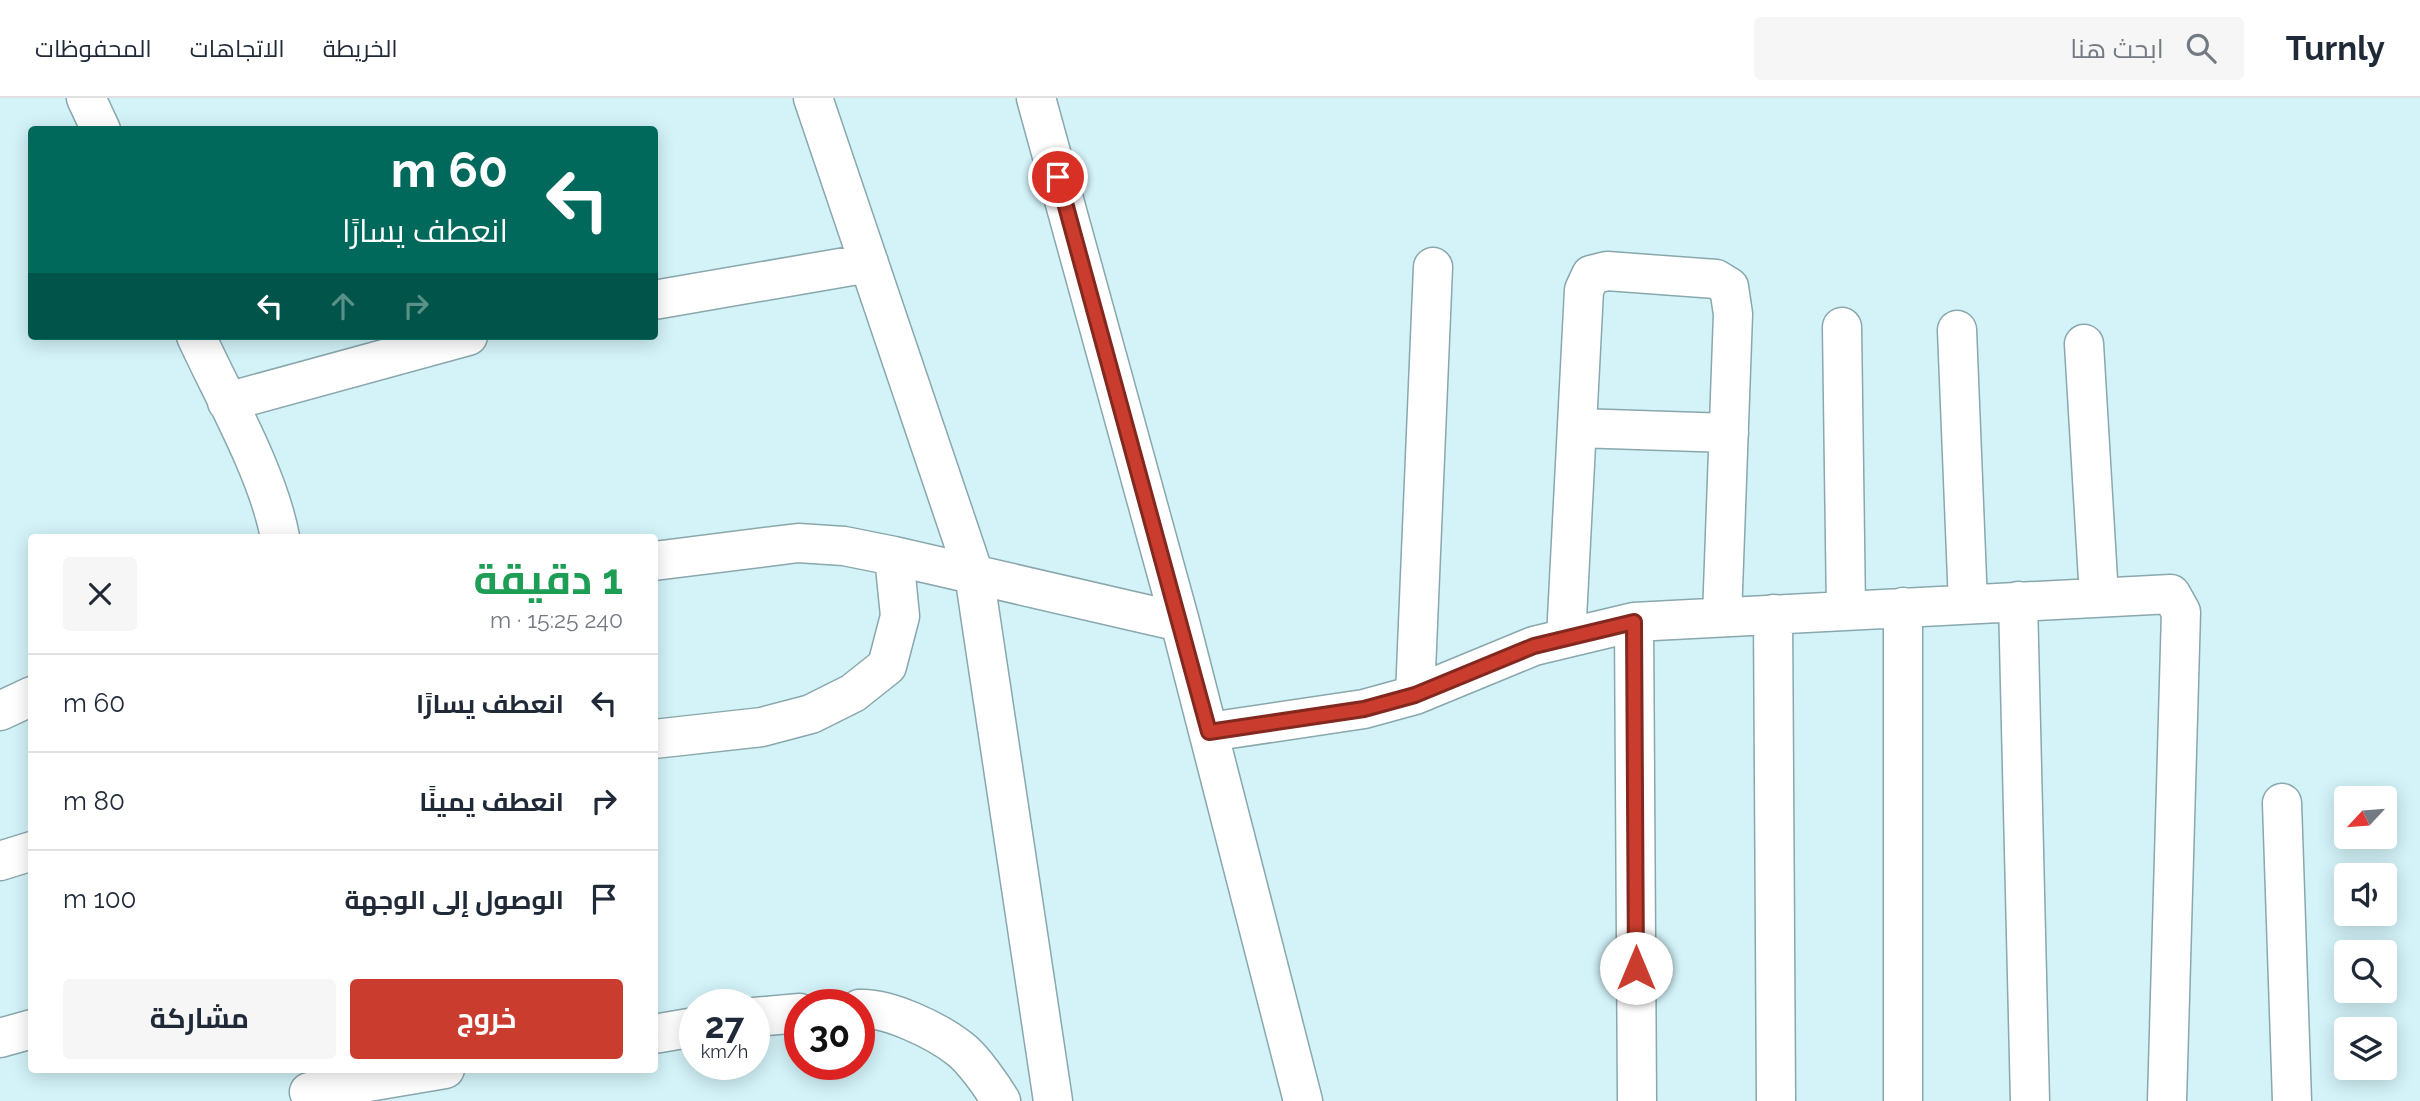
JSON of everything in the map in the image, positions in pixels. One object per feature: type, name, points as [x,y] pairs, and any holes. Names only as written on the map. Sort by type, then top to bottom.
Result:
[{"type":"street","points":[[86,98],[99,126]]},
{"type":"street","points":[[813,98],[974,574],[1053,1101]]},
{"type":"street","points":[[1036,98],[1180,622],[1303,1101]]},
{"type":"street","points":[[658,299],[869,263]]},
{"type":"street","points":[[1415,695],[1433,267]]},
{"type":"street","points":[[1566,638],[1584,290],[1591,275],[1606,271],[1716,279],[1729,287],[1733,314],[1722,617]]},
{"type":"street","points":[[1842,327],[1846,611]]},
{"type":"street","points":[[1957,330],[1968,604]]},
{"type":"street","points":[[198,340],[276,515],[279,534]]},
{"type":"street","points":[[227,402],[453,340]]},
{"type":"street","points":[[2084,344],[2099,597]]},
{"type":"street","points":[[1577,428],[1729,433]]},
{"type":"street","points":[[658,560],[798,543],[844,546],[1180,622]]},
{"type":"street","points":[[658,739],[762,727],[811,714],[853,693],[887,666],[900,616],[894,556]]},
{"type":"street","points":[[1209,732],[1364,709],[1415,695],[1534,646],[1634,622],[2171,594],[2181,612],[2166,1101]]},
{"type":"street","points":[[2018,601],[2031,1101]]},
{"type":"street","points":[[1903,607],[1903,1101]]},
{"type":"street","points":[[1773,614],[1776,1101]]},
{"type":"street","points":[[1634,622],[1637,1101]]},
{"type":"street","points":[[0,711],[28,698]]},
{"type":"street","points":[[2282,803],[2292,1101]]},
{"type":"street","points":[[0,861],[28,851]]},
{"type":"street","points":[[875,1011],[906,1018],[961,1049],[1001,1101]]},
{"type":"street","points":[[0,1038],[28,1030]]},
{"type":"street","points":[[658,1033],[679,1030]]},
{"type":"street","points":[[308,1087],[415,1073]]},
{"type":"route","points":[[1058,177],[1209,732],[1364,709],[1415,695],[1534,646],[1634,622],[1636,968]]}]
